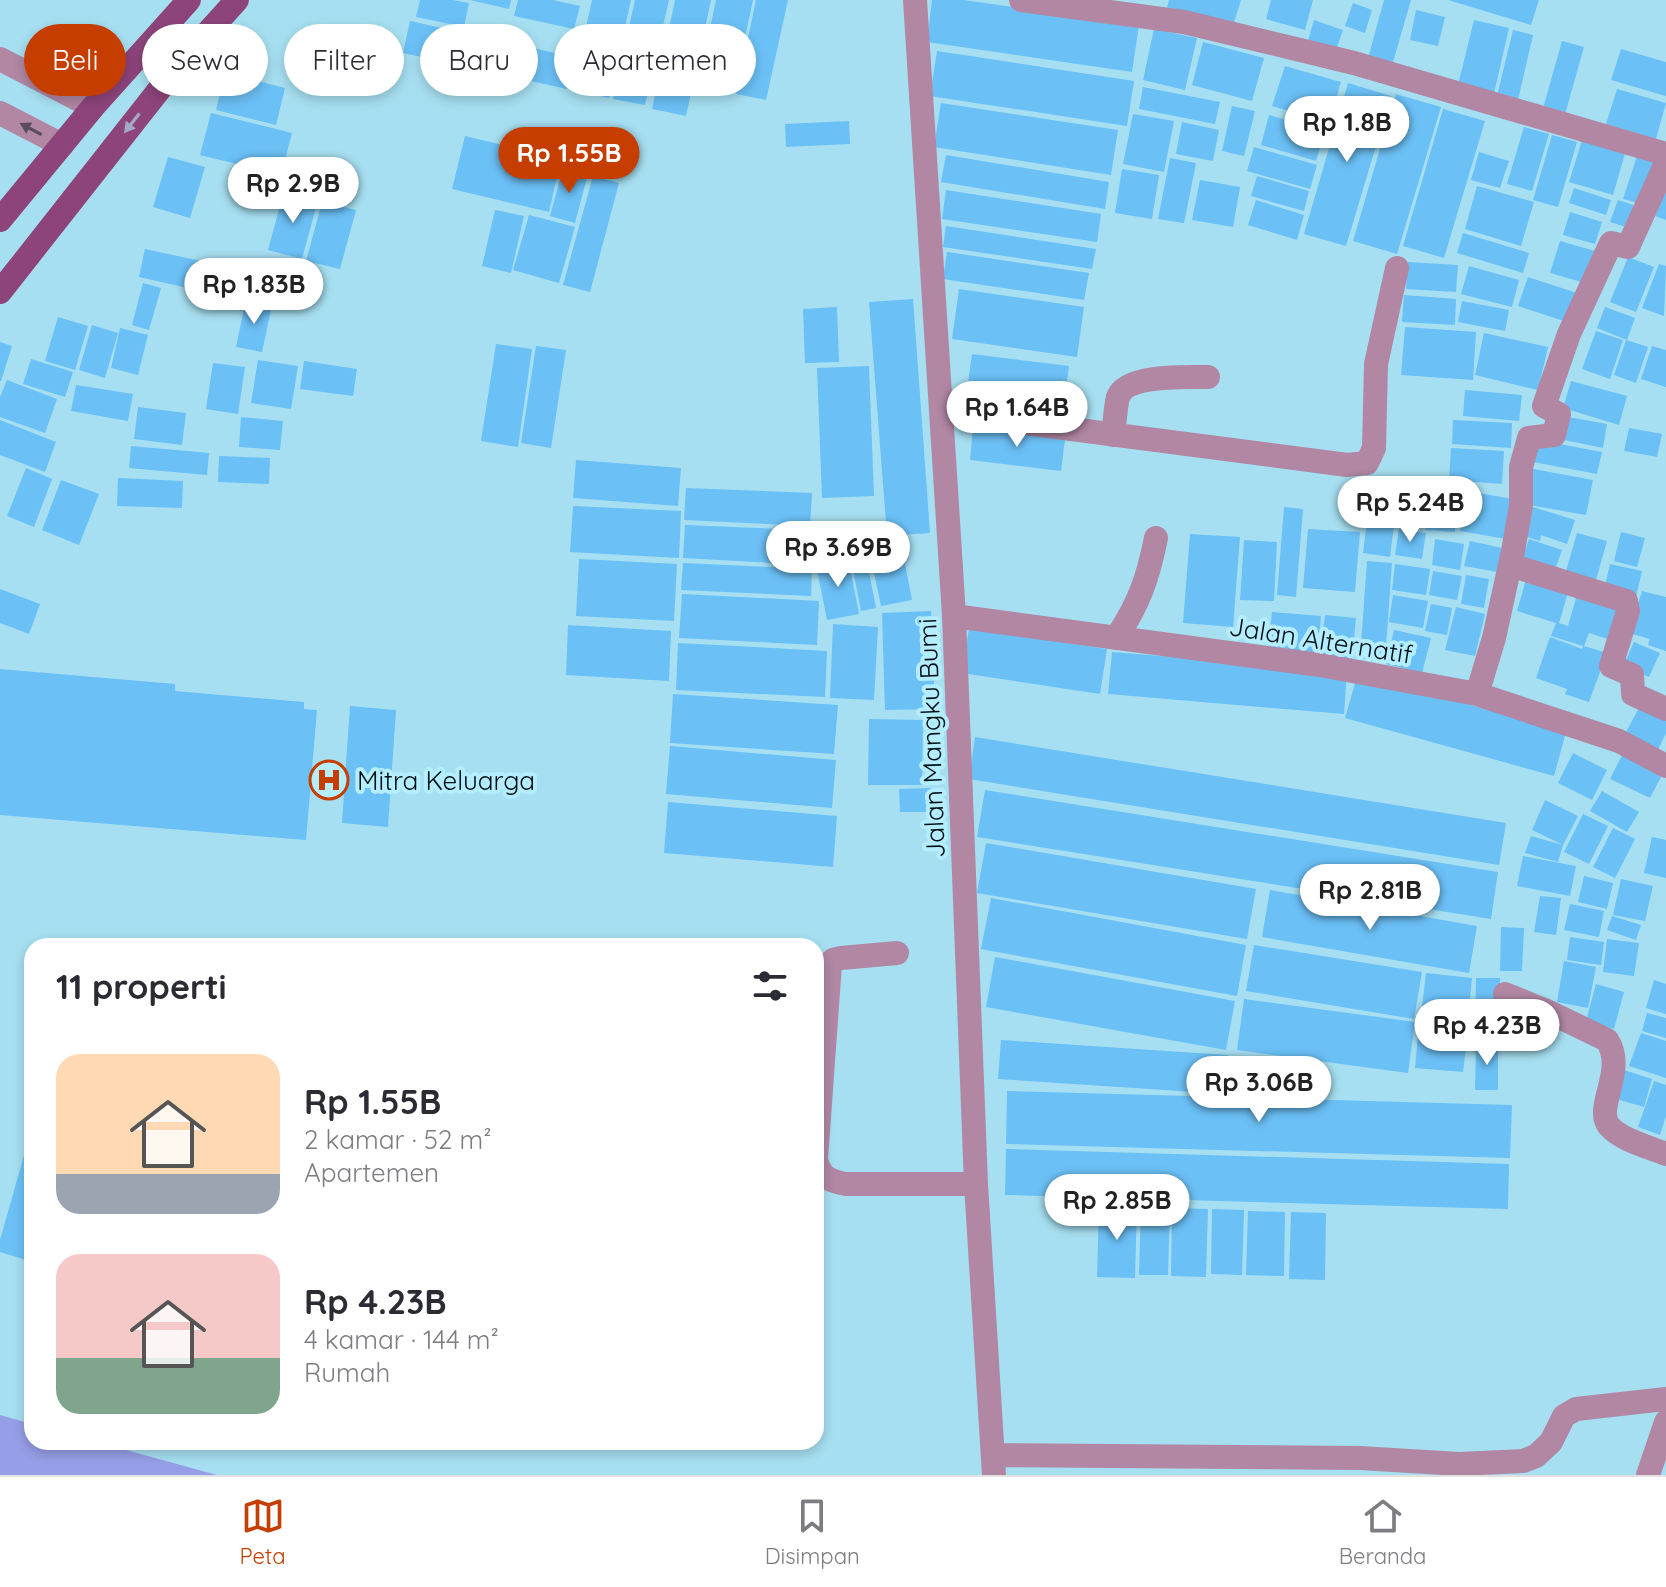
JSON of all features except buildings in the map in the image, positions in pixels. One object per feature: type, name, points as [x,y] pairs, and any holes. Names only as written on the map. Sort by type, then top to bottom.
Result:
[{"type":"main road","points":[[0,220],[93,107],[189,0]]},
{"type":"main road","points":[[0,292],[181,62],[237,0]]},
{"type":"street","name":"Jalan Mangku Bumi","points":[[915,0],[954,616],[976,1184],[994,1465]]},
{"type":"street","points":[[1021,0],[1184,22],[1354,63],[1666,154]]},
{"type":"street","points":[[0,59],[93,107]]},
{"type":"street","points":[[0,113],[62,145]]},
{"type":"street","points":[[1477,694],[1494,638],[1510,565],[1521,506],[1521,467],[1529,438],[1554,435],[1559,414],[1544,406],[1569,334],[1611,243],[1628,247],[1666,163]]},
{"type":"street","points":[[941,412],[1347,465],[1367,463],[1374,448],[1376,364],[1397,268]]},
{"type":"street","points":[[1113,435],[1119,396],[1126,387],[1149,380],[1208,377]]},
{"type":"street","points":[[1116,638],[1133,612],[1149,576],[1156,538]]},
{"type":"street","points":[[1510,565],[1626,601],[1628,611],[1611,666],[1632,675],[1632,691],[1636,696],[1666,709]]},
{"type":"street","name":"Jalan Alternatif","points":[[954,616],[1320,665],[1477,694],[1619,741],[1666,766]]},
{"type":"street","points":[[824,1048],[830,964],[833,960],[897,953]]},
{"type":"street","points":[[1505,994],[1607,1040],[1612,1048],[1615,1073],[1604,1109],[1606,1122],[1617,1132],[1666,1154]]},
{"type":"street","points":[[824,1174],[830,1181],[846,1184],[976,1184]]},
{"type":"street","points":[[994,1465],[1345,1458],[1526,1468],[1551,1442],[1564,1416],[1576,1409],[1666,1399]]},
{"type":"street","points":[[1648,1475],[1662,1448],[1666,1422]]},
{"type":"shaded area","points":[[0,1415],[24,1422],[24,1450],[126,1450],[217,1475],[0,1475]]},
{"type":"place","name":"Mitra Keluarga","points":[[329,780]]}]
